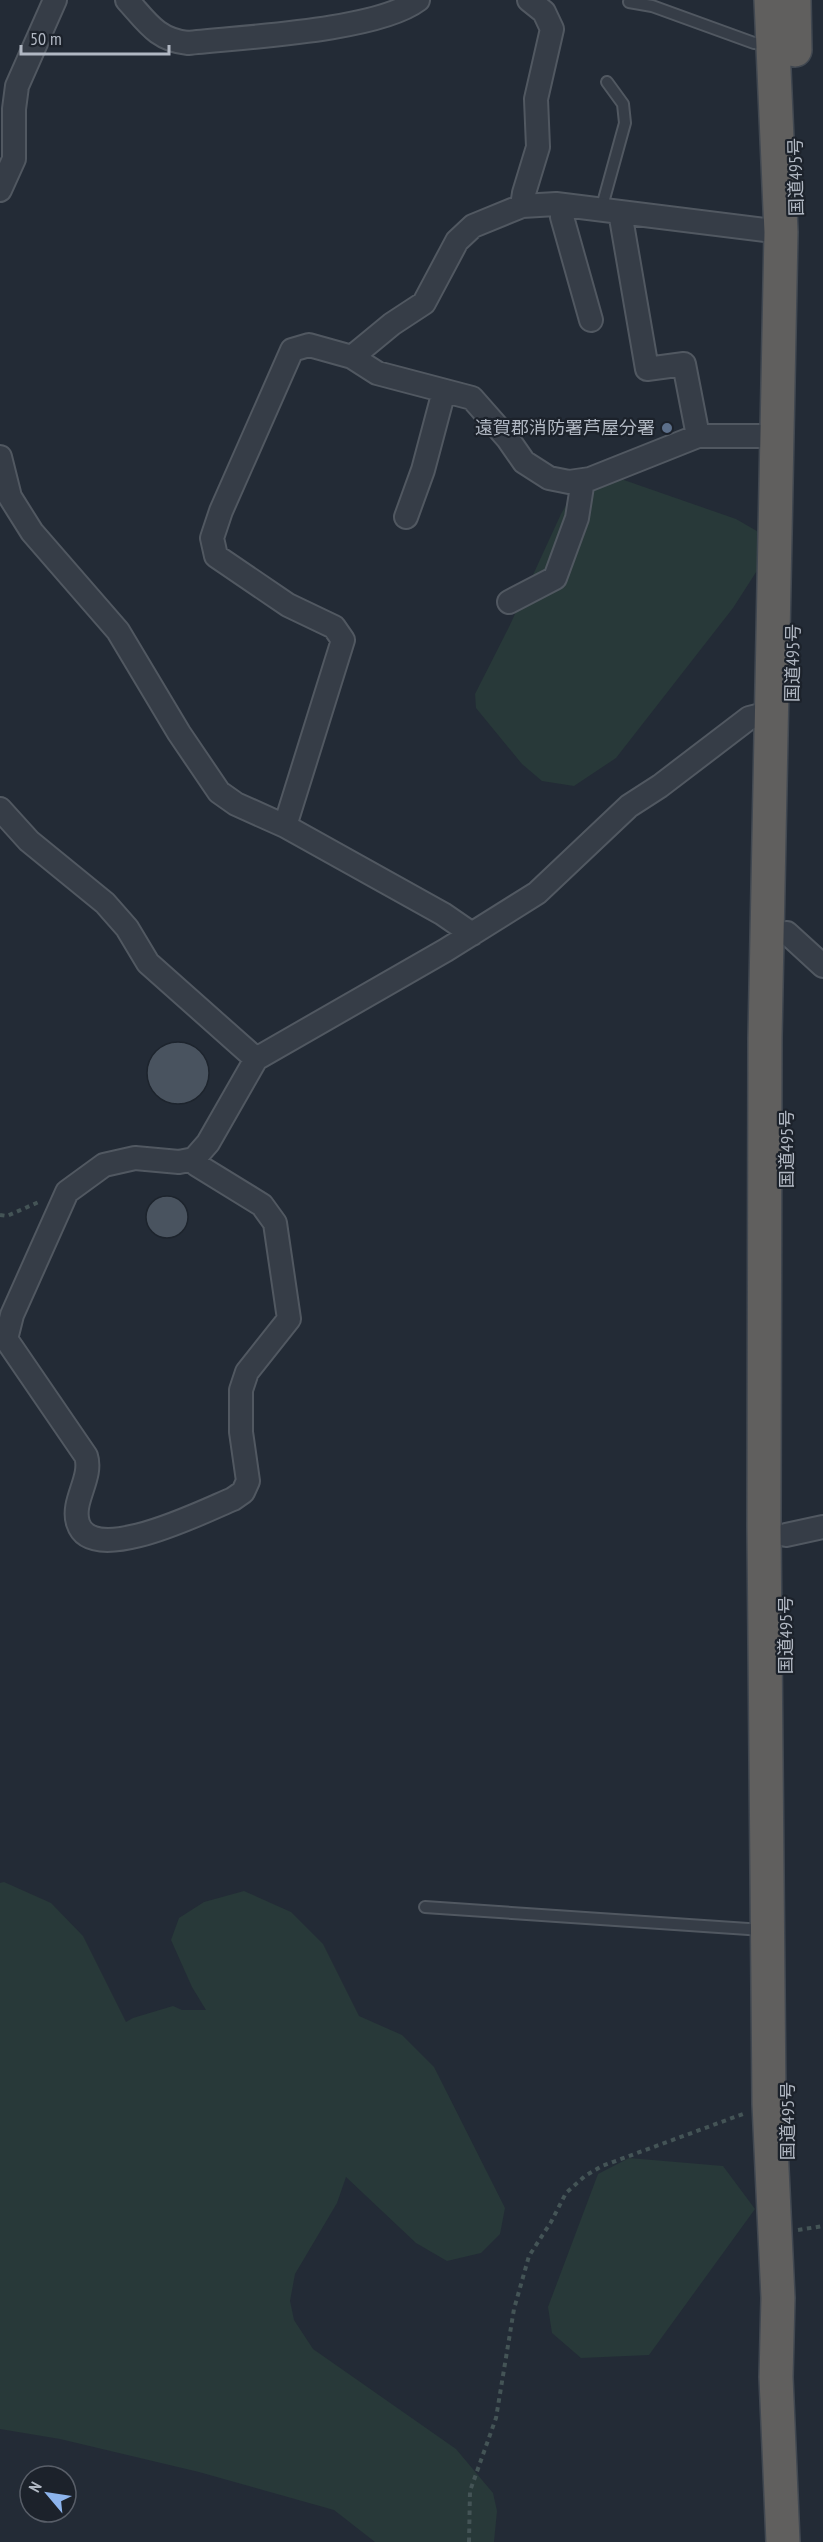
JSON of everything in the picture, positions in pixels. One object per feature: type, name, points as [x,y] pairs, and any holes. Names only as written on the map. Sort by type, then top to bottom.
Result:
[{"type":"highway","name":"国道495号","points":[[771,0],[781,232],[765,1038],[764,1528],[769,2104],[778,2298],[776,2377],[783,2542]]},
{"type":"highway","name":"国道495号","points":[[778,2298],[789,2232],[786,1535],[787,933],[798,345],[794,0]]},
{"type":"street","points":[[0,190],[14,159],[14,108],[18,86],[55,0]]},
{"type":"street","points":[[127,0],[156,33],[176,42],[188,43],[325,28],[385,16],[409,7],[418,0]]},
{"type":"street","points":[[522,206],[538,147],[536,99],[552,28],[544,12],[529,0]]},
{"type":"street","points":[[562,205],[562,217],[591,320]]},
{"type":"street","points":[[352,357],[392,324],[424,303],[457,241],[473,226],[522,206],[562,205],[781,232]]},
{"type":"street","points":[[611,211],[647,369],[684,364],[698,436]]},
{"type":"street","points":[[285,826],[343,639],[334,627],[288,605],[216,556],[212,538],[221,511],[292,350],[309,345],[352,357],[376,373],[472,398],[508,439],[524,462],[549,478],[569,482],[583,480],[698,436],[777,436]]},
{"type":"street","points":[[406,517],[423,470],[444,391]]},
{"type":"street","points":[[0,457],[10,497],[32,532],[118,632],[179,733],[219,792],[236,804],[285,826],[442,914],[472,934]]},
{"type":"street","points":[[509,602],[555,578],[577,518],[583,480]]},
{"type":"street","points":[[194,1159],[198,1165],[262,1205],[275,1223],[290,1319],[247,1372],[241,1390],[242,1432],[248,1481],[243,1492],[233,1499],[137,1537],[100,1540],[87,1536],[78,1525],[76,1515],[89,1465],[86,1456],[6,1339],[12,1315],[67,1192],[104,1166],[135,1158],[179,1162],[194,1159],[208,1143],[256,1059],[472,934],[537,893],[629,806],[660,786],[749,718],[773,712]]},
{"type":"street","points":[[0,809],[29,841],[105,903],[127,928],[148,963],[256,1059]]},
{"type":"street","points":[[787,933],[823,966]]},
{"type":"street","points":[[786,1535],[823,1527]]},
{"type":"lane","points":[[629,2],[652,6],[754,43],[773,45]]},
{"type":"lane","points":[[607,82],[623,104],[625,123],[611,211]]},
{"type":"lane","points":[[425,1907],[768,1930]]},
{"type":"path","points":[[0,1215],[8,1216],[67,1192]]},
{"type":"path","points":[[470,2542],[470,2491],[496,2418],[514,2308],[529,2256],[567,2193],[585,2176],[602,2166],[769,2104]]},
{"type":"path","points":[[789,2232],[823,2226]]},
{"type":"shaded area","points":[[621,479],[736,519],[762,534],[769,552],[733,608],[616,758],[574,786],[542,781],[522,764],[476,708],[475,694],[561,514],[578,485]]},
{"type":"shaded area","points":[[4,1882],[51,1903],[83,1936],[126,2022],[173,2006],[182,2010],[206,2010],[192,1987],[171,1940],[179,1918],[204,1902],[244,1891],[291,1912],[323,1944],[359,2016],[402,2035],[434,2067],[505,2208],[500,2234],[481,2253],[447,2261],[416,2243],[346,2177],[337,2203],[295,2274],[290,2301],[294,2320],[313,2349],[456,2449],[493,2493],[497,2511],[494,2542],[375,2542],[334,2510],[199,2472],[60,2439],[0,2429],[0,1883]]},
{"type":"shaded area","points":[[629,2158],[723,2166],[755,2209],[649,2355],[581,2358],[552,2333],[548,2307],[598,2174]]},
{"type":"building","points":[[172,1042],[184,1042],[200,1051],[207,1061],[209,1073],[207,1085],[200,1095],[184,1104],[172,1104],[161,1099],[152,1090],[147,1079],[147,1067],[152,1056],[161,1047]]},
{"type":"building","points":[[167,1196],[182,1202],[188,1217],[182,1232],[167,1238],[152,1232],[146,1217],[152,1202]]},
{"type":"place","name":"遠賀郡消防署芦屋分署","points":[[667,428]]}]
